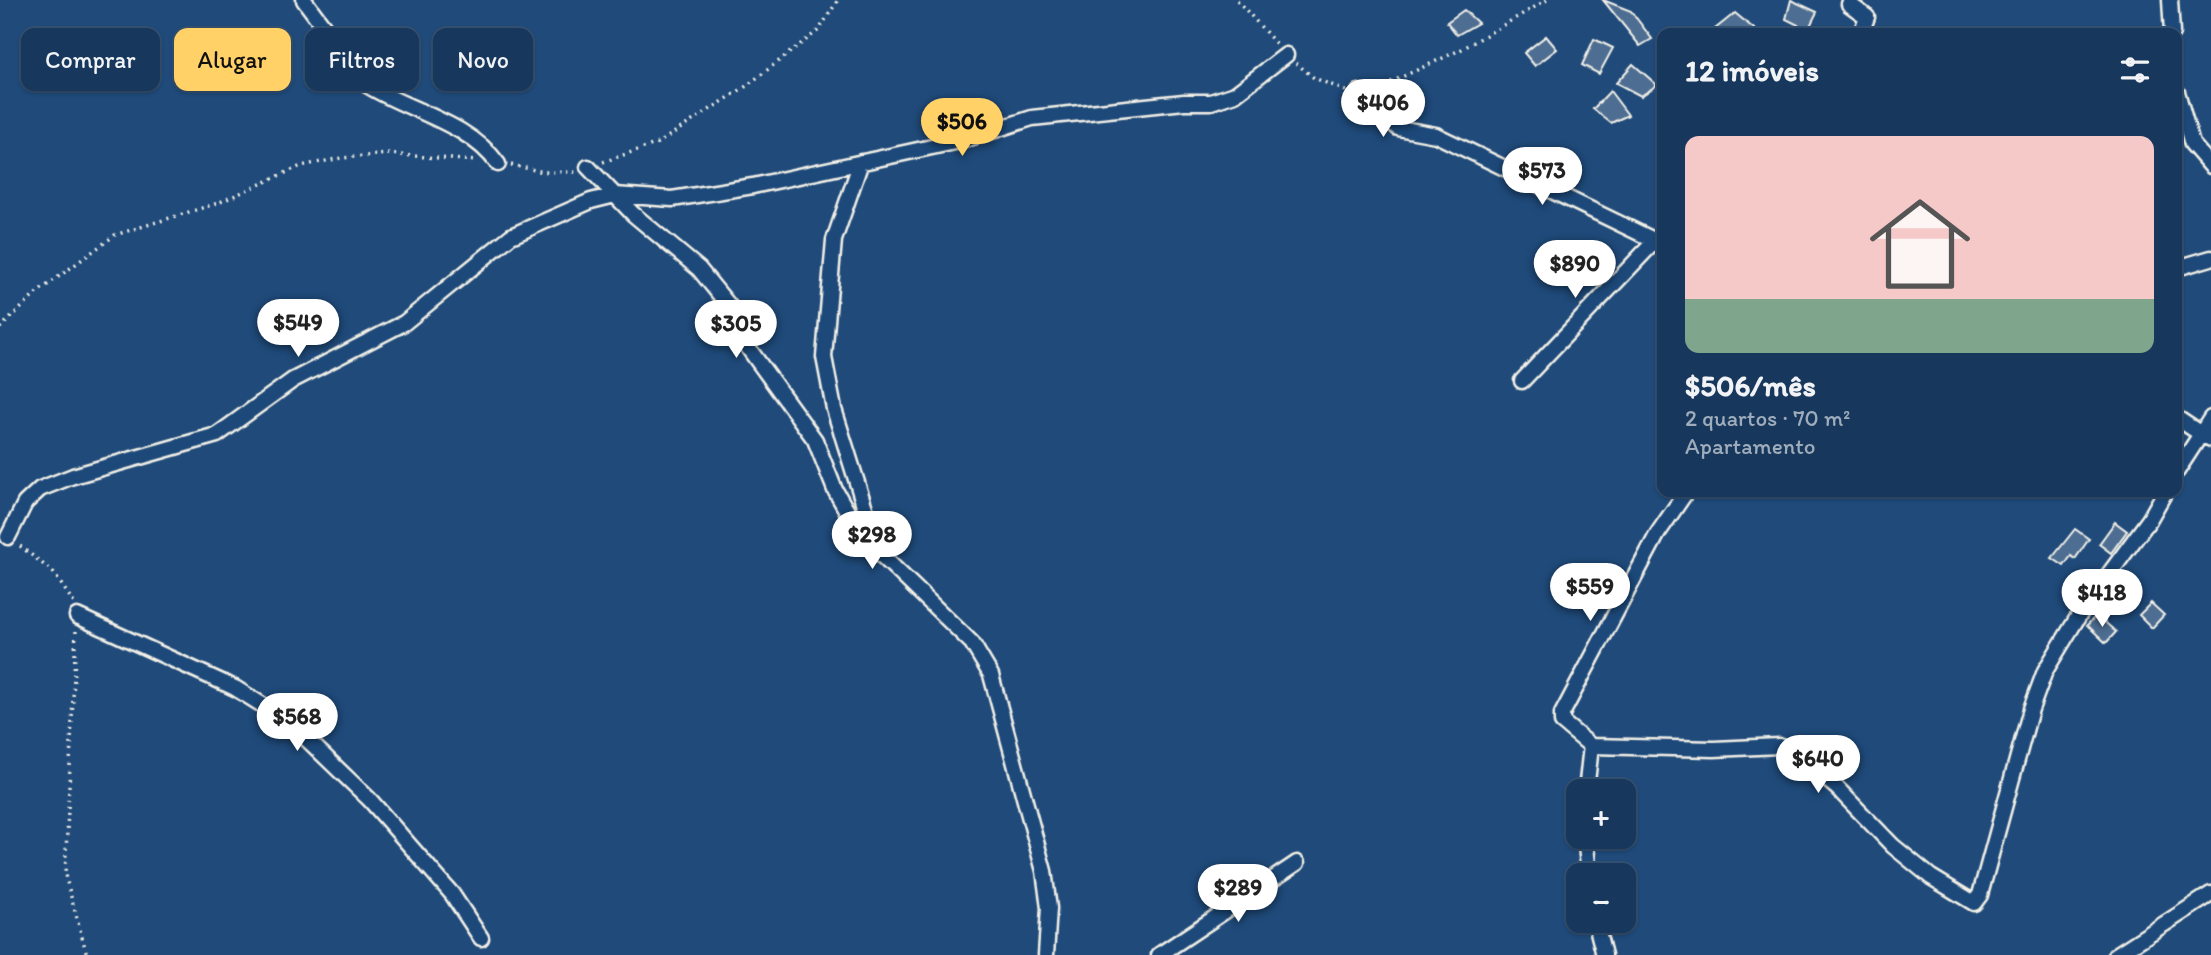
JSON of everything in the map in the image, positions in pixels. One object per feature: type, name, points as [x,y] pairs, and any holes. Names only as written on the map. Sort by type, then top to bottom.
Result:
[{"type":"street","points":[[304,0],[367,85],[459,132],[491,154],[498,164]]},
{"type":"street","points":[[2170,0],[2172,28]]},
{"type":"street","points":[[1849,4],[1867,17],[1863,28]]},
{"type":"street","points":[[8,537],[25,503],[40,489],[73,476],[217,435],[293,380],[404,323],[511,236],[592,201],[615,195],[672,199],[753,186],[964,140],[1032,118],[1228,98],[1286,55]]},
{"type":"street","points":[[1360,92],[1398,128],[1436,135],[1657,243]]},
{"type":"street","points":[[2182,109],[2192,144],[2211,166]]},
{"type":"street","points":[[861,162],[834,240],[824,356],[834,409],[879,553]]},
{"type":"street","points":[[588,167],[615,195],[699,269],[734,312],[749,349],[815,440],[835,490],[856,527],[879,553],[972,643],[991,675],[1045,871],[1049,908],[1046,955]]},
{"type":"street","points":[[1522,381],[1657,244]]},
{"type":"street","points":[[2182,267],[2211,258]]},
{"type":"street","points":[[2182,465],[2206,436],[2211,418]]},
{"type":"street","points":[[2182,421],[2206,436]]},
{"type":"street","points":[[1683,497],[1658,533],[1562,714],[1562,722],[1591,746],[1714,749],[1779,746],[1798,756],[1837,788],[1893,846],[1921,870],[1963,899],[1974,903],[1980,894],[2031,709],[2045,671],[2081,612],[2149,520],[2162,497]]},
{"type":"street","points":[[77,616],[236,688],[288,721],[370,800],[452,894],[481,937]]},
{"type":"street","points":[[1587,779],[1591,746]]},
{"type":"street","points":[[1159,955],[1297,863]]},
{"type":"street","points":[[2116,955],[2211,894]]},
{"type":"street","points":[[1598,933],[1604,955]]},
{"type":"path","points":[[0,328],[38,292],[115,235],[218,203],[301,166],[341,158],[389,154],[498,164],[544,172],[575,172],[657,143],[745,87],[819,30],[838,0]]},
{"type":"path","points":[[1237,0],[1286,55],[1330,86],[1360,92],[1381,87],[1427,67],[1547,0]]},
{"type":"path","points":[[8,537],[53,572],[73,599],[77,616],[65,875],[88,955]]},
{"type":"building","points":[[1603,0],[1631,11],[1652,39],[1640,46]]},
{"type":"building","points":[[1791,0],[1817,12],[1809,28],[1786,19]]},
{"type":"building","points":[[1464,10],[1478,23],[1457,35],[1447,22]]},
{"type":"building","points":[[1735,13],[1753,28],[1716,28]]},
{"type":"building","points":[[1546,36],[1557,49],[1535,66],[1524,53]]},
{"type":"building","points":[[1594,39],[1613,48],[1599,74],[1582,65]]},
{"type":"building","points":[[1633,64],[1657,85],[1641,96],[1616,83]]},
{"type":"building","points":[[1610,91],[1628,115],[1611,123],[1593,109]]},
{"type":"building","points":[[2115,522],[2127,531],[2111,553],[2099,544]]},
{"type":"building","points":[[2075,529],[2089,539],[2075,559],[2071,556],[2064,566],[2052,558]]},
{"type":"building","points":[[2151,603],[2164,615],[2152,628],[2139,615]]},
{"type":"building","points":[[2097,615],[2116,632],[2106,643],[2087,625]]}]
